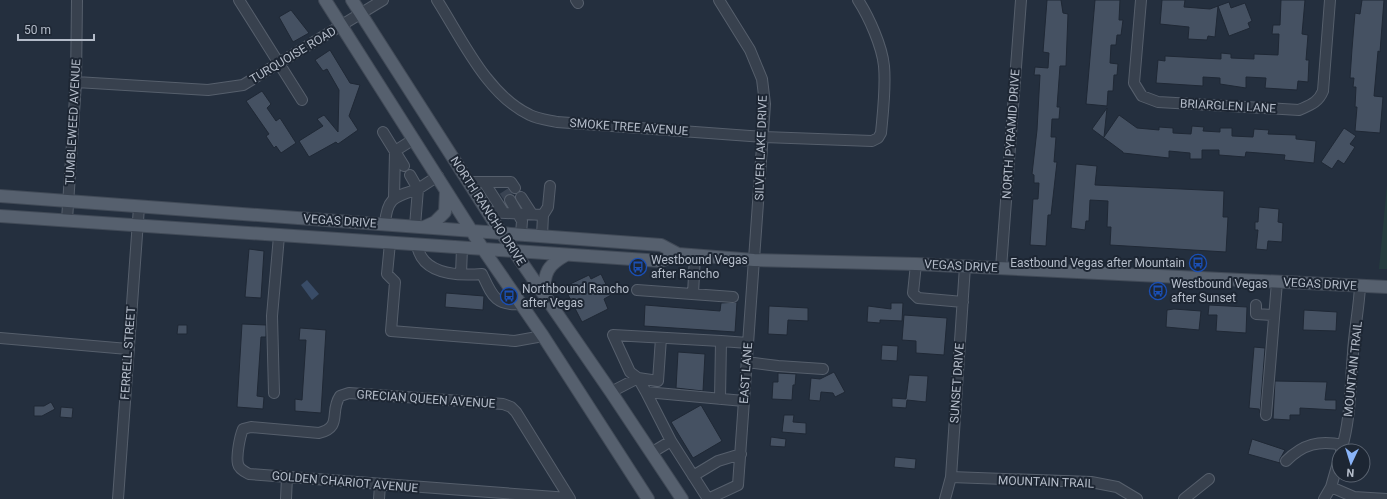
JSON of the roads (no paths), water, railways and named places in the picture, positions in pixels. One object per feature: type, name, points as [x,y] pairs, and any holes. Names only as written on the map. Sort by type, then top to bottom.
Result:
[{"type":"main road","name":"NORTH RANCHO DRIVE","points":[[325,0],[483,249],[543,336],[648,499]]},
{"type":"main road","name":"NORTH RANCHO DRIVE","points":[[352,0],[488,212],[682,499]]},
{"type":"main road","points":[[419,227],[434,222],[445,212],[446,190]]},
{"type":"main road","name":"VEGAS DRIVE","points":[[0,196],[661,245],[678,254],[754,260],[965,266],[1387,287]]},
{"type":"main road","name":"VEGAS DRIVE","points":[[0,216],[661,262],[678,254]]},
{"type":"main road","points":[[544,293],[544,283],[548,270],[552,264],[566,255]]},
{"type":"street","name":"TUMBLEWEED AVENUE","points":[[67,220],[76,82],[77,0]]},
{"type":"street","points":[[239,0],[302,100]]},
{"type":"street","name":"TURQUOISE ROAD","points":[[76,82],[208,90],[242,85],[383,0]]},
{"type":"street","name":"SMOKE TREE AVENUE","points":[[437,0],[491,86],[505,99],[531,115],[557,122],[764,137],[872,141],[878,138],[881,134],[885,98],[884,64],[869,17],[858,0]]},
{"type":"street","name":"SILVER LAKE DRIVE","points":[[719,0],[750,50],[762,79],[765,104],[764,137],[754,260]]},
{"type":"street","name":"NORTH PYRAMID DRIVE","points":[[1000,268],[1021,0]]},
{"type":"street","name":"BRIARGLEN LANE","points":[[1141,0],[1134,83],[1142,96],[1158,102],[1299,110],[1315,103],[1320,99],[1323,91],[1330,0]]},
{"type":"street","points":[[383,132],[404,166]]},
{"type":"street","points":[[395,151],[414,139]]},
{"type":"street","points":[[394,198],[395,151]]},
{"type":"street","points":[[410,175],[418,188],[419,227]]},
{"type":"street","points":[[384,224],[386,209],[394,198],[418,188],[438,176]]},
{"type":"street","points":[[469,182],[511,182],[515,188]]},
{"type":"street","points":[[484,182],[504,213]]},
{"type":"street","points":[[498,182],[504,191]]},
{"type":"street","points":[[542,236],[543,215],[548,207],[550,186]]},
{"type":"street","points":[[521,197],[532,214]]},
{"type":"street","points":[[510,200],[522,221],[521,234]]},
{"type":"street","name":"FERRELL STREET","points":[[118,499],[139,207]]},
{"type":"street","points":[[488,212],[543,215]]},
{"type":"street","points":[[274,393],[272,316],[279,236]]},
{"type":"street","points":[[390,243],[387,274],[395,282],[391,331],[515,341],[543,336]]},
{"type":"street","points":[[417,245],[421,258],[443,273],[482,274],[495,266]]},
{"type":"street","points":[[461,274],[462,248]]},
{"type":"street","points":[[693,294],[695,256]]},
{"type":"street","name":"EAST LANE","points":[[693,476],[708,498],[738,485],[754,260]]},
{"type":"street","points":[[916,264],[913,293],[918,298],[962,302]]},
{"type":"street","name":"SUNSET DRIVE","points":[[945,499],[951,477],[965,266]]},
{"type":"street","points":[[482,274],[497,301],[507,305],[521,304]]},
{"type":"street","points":[[1266,415],[1276,282]]},
{"type":"street","name":"MOUNTAIN TRAIL","points":[[1343,443],[1350,404],[1354,332],[1359,310],[1360,286]]},
{"type":"street","points":[[637,290],[733,297]]},
{"type":"street","points":[[1256,305],[1256,314],[1274,315]]},
{"type":"street","points":[[740,454],[718,461],[693,476],[670,441],[638,378],[630,372],[613,336],[748,343]]},
{"type":"street","points":[[0,338],[128,349]]},
{"type":"street","points":[[611,392],[638,378],[658,381],[661,338]]},
{"type":"street","points":[[720,399],[721,341]]},
{"type":"street","points":[[747,362],[778,366],[823,368]]},
{"type":"street","points":[[646,392],[744,401]]},
{"type":"street","name":"GRECIAN QUEEN AVENUE","points":[[242,470],[238,463],[240,436],[243,429],[251,428],[319,433],[329,431],[334,424],[336,403],[340,396],[357,394],[503,404],[511,407],[516,412],[570,498]]},
{"type":"street","points":[[651,453],[670,441]]},
{"type":"street","points":[[1286,462],[1296,452],[1316,444],[1324,442],[1331,444]]},
{"type":"street","name":"GOLDEN CHARIOT AVENUE","points":[[242,470],[249,474],[380,485],[570,498]]},
{"type":"street","points":[[286,499],[287,477]]},
{"type":"street","name":"MOUNTAIN TRAIL","points":[[951,477],[1091,482],[1117,487],[1137,499]]},
{"type":"street","points":[[1184,499],[1209,479]]},
{"type":"street","points":[[1324,499],[1332,483]]},
{"type":"street","points":[[379,499],[380,485]]},
{"type":"street","points":[[1331,487],[1354,497],[1387,499]]},
{"type":"water","points":[[307,280],[319,294],[312,300],[301,285]]},
{"type":"tunnel","points":[[504,191],[510,200]]},
{"type":"place","name":"Eastbound Vegas after Mountain","points":[[1198,263]]},
{"type":"place","name":"Westbound Vegas after Rancho","points":[[638,267]]},
{"type":"place","name":"Westbound Vegas after Sunset","points":[[1158,291]]},
{"type":"place","name":"Northbound Rancho after Vegas","points":[[509,296]]}]
